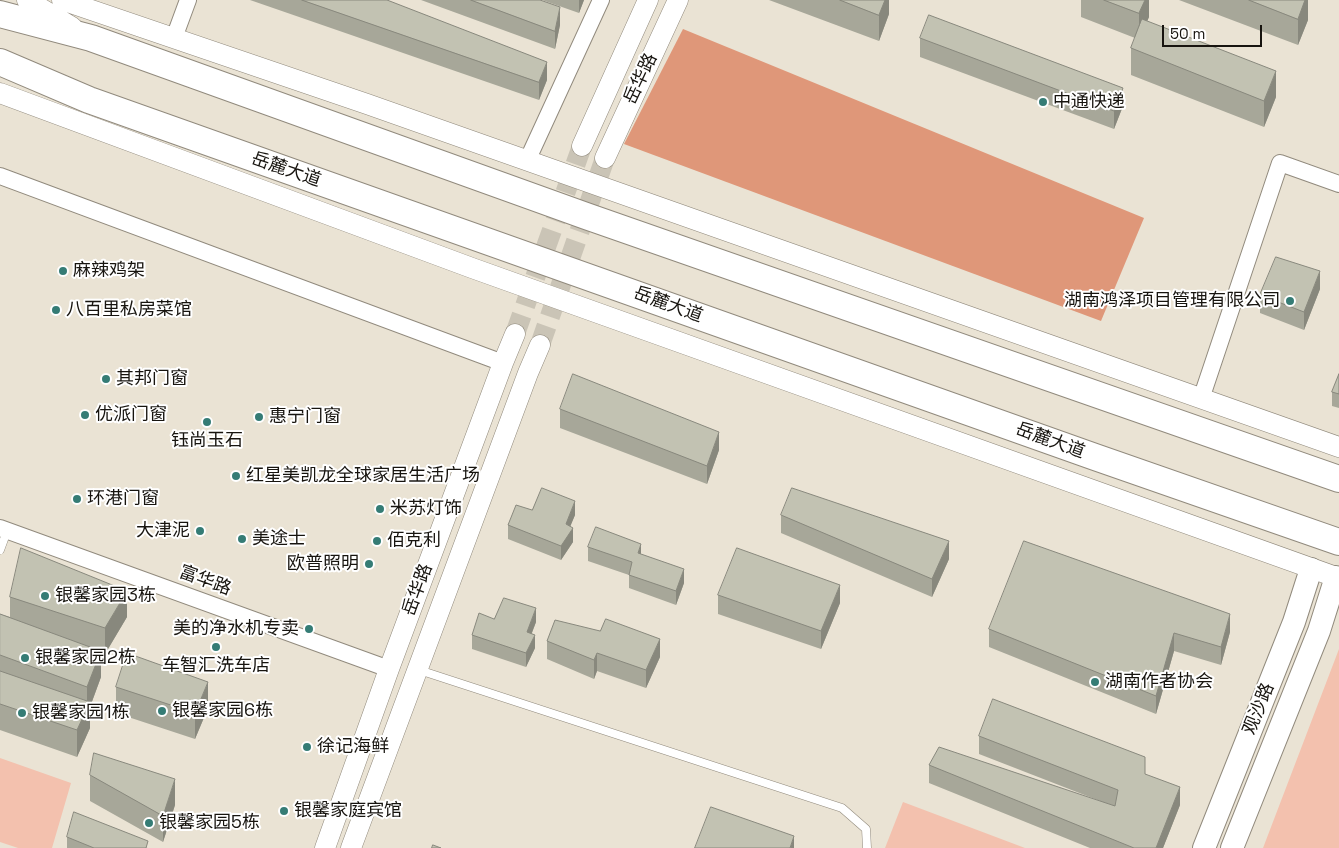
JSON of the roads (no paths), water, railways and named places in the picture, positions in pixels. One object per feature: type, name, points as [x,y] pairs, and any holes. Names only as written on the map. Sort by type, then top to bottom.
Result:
[{"type":"highway","points":[[0,14],[91,38],[586,216],[1339,479]]},
{"type":"highway","name":"岳麓大道","points":[[0,62],[89,100],[1339,542]]},
{"type":"main road","name":"观沙路","points":[[1204,848],[1294,622],[1311,569]]},
{"type":"main road","name":"观沙路","points":[[1232,848],[1338,578]]},
{"type":"street","points":[[27,0],[91,38]]},
{"type":"street","points":[[62,0],[366,104],[1339,447]]},
{"type":"street","points":[[174,38],[188,0]]},
{"type":"street","points":[[527,161],[600,0]]},
{"type":"street","name":"岳华路","points":[[582,146],[648,0]]},
{"type":"street","name":"岳华路","points":[[604,158],[678,0]]},
{"type":"street","points":[[0,85],[89,100]]},
{"type":"street","points":[[0,93],[481,272],[1338,578]]},
{"type":"street","points":[[1201,399],[1280,163],[1339,184]]},
{"type":"street","points":[[0,176],[503,363]]},
{"type":"street","name":"岳华路","points":[[326,848],[389,669],[515,334]]},
{"type":"street","name":"岳华路","points":[[351,848],[540,345]]},
{"type":"street","name":"富华路","points":[[4,529],[389,669]]},
{"type":"lane","points":[[0,550],[4,529]]},
{"type":"lane","points":[[417,670],[842,808],[866,830],[867,848]]},
{"type":"tunnel","points":[[515,334],[582,146]]},
{"type":"tunnel","points":[[540,345],[605,158]]},
{"type":"place","name":"中通快递","points":[[1043,102]]},
{"type":"place","name":"麻辣鸡架","points":[[63,271]]},
{"type":"place","name":"湖南鸿泽项目管理有限公司","points":[[1290,301]]},
{"type":"place","name":"八百里私房菜馆","points":[[56,310]]},
{"type":"place","name":"其邦门窗","points":[[106,379]]},
{"type":"place","name":"优派门窗","points":[[85,415]]},
{"type":"place","name":"惠宁门窗","points":[[259,417]]},
{"type":"place","name":"钰尚玉石","points":[[207,422]]},
{"type":"place","name":"红星美凯龙全球家居生活广场","points":[[236,476]]},
{"type":"place","name":"环港门窗","points":[[77,499]]},
{"type":"place","name":"米苏灯饰","points":[[380,509]]},
{"type":"place","name":"大津泥","points":[[200,531]]},
{"type":"place","name":"美途士","points":[[242,539]]},
{"type":"place","name":"佰克利","points":[[377,541]]},
{"type":"place","name":"欧普照明","points":[[369,564]]},
{"type":"place","name":"银馨家园3栋","points":[[45,596]]},
{"type":"place","name":"美的净水机专卖","points":[[309,629]]},
{"type":"place","name":"车智汇洗车店","points":[[216,647]]},
{"type":"place","name":"银馨家园2栋","points":[[25,658]]},
{"type":"place","name":"湖南作者协会","points":[[1095,682]]},
{"type":"place","name":"银馨家园6栋","points":[[162,711]]},
{"type":"place","name":"银馨家园1栋","points":[[22,713]]},
{"type":"place","name":"徐记海鲜","points":[[307,747]]},
{"type":"place","name":"银馨家庭宾馆","points":[[284,811]]},
{"type":"place","name":"银馨家园5栋","points":[[149,823]]}]
